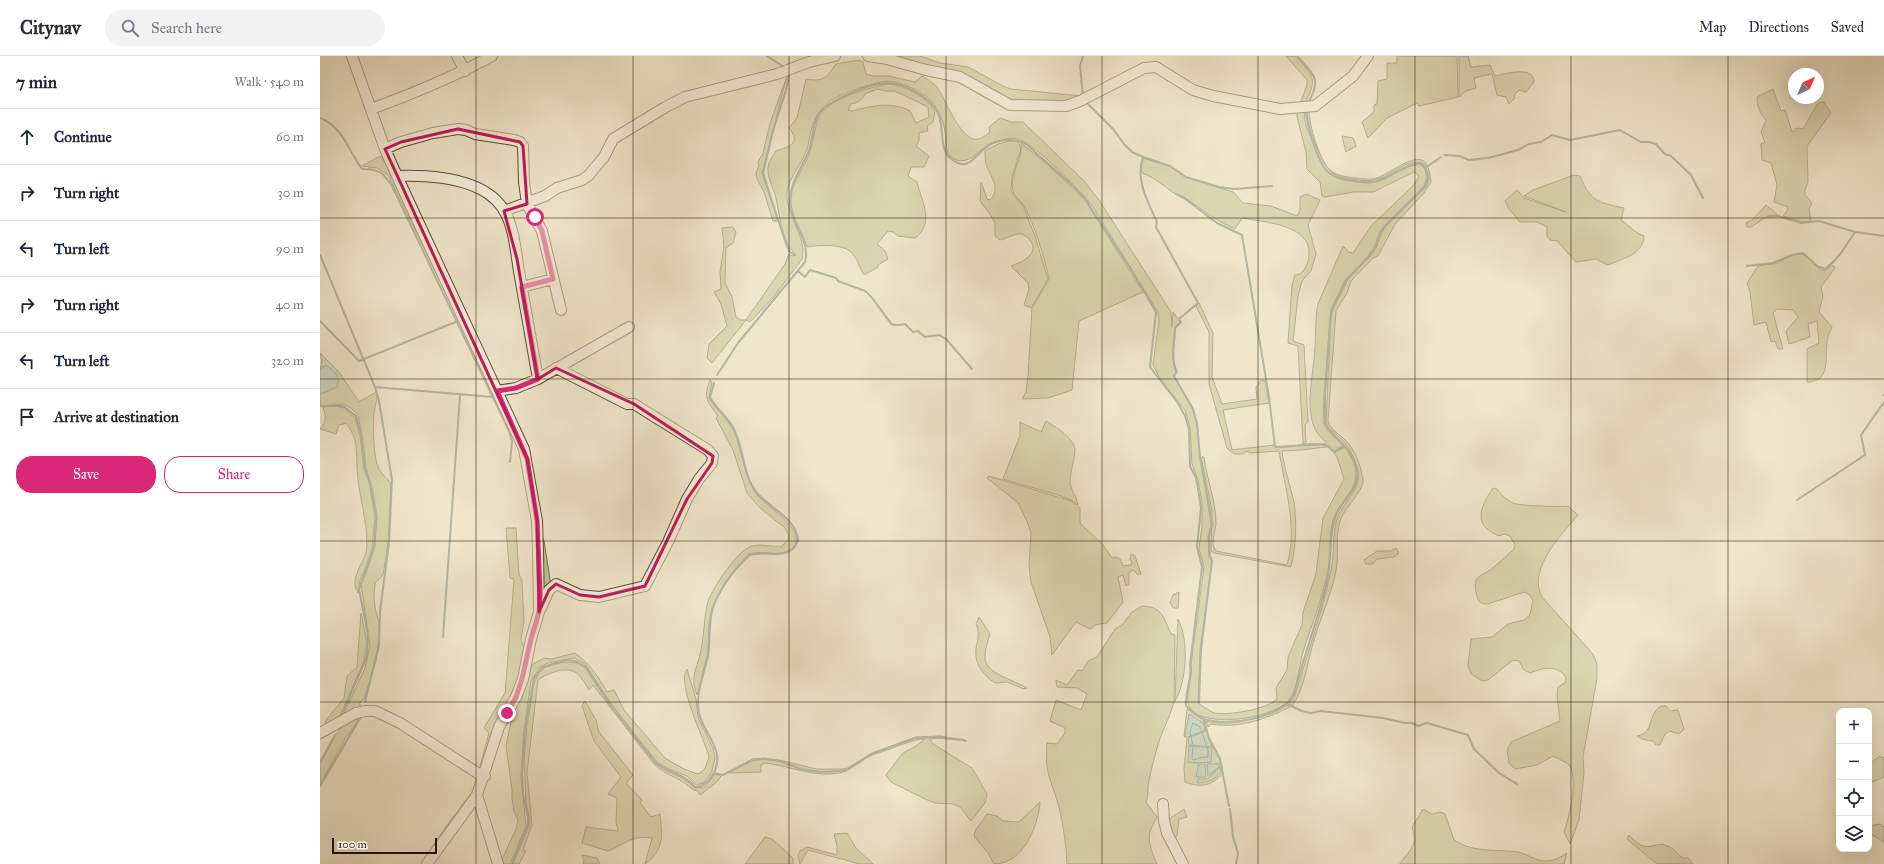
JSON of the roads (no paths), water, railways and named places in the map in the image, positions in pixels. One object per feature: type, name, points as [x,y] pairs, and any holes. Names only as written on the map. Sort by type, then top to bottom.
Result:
[{"type":"street","points":[[352,56],[385,149],[527,459],[537,521],[539,612]]},
{"type":"street","points":[[457,56],[465,71]]},
{"type":"street","points":[[371,109],[465,71],[492,56]]},
{"type":"street","points":[[504,211],[527,204],[545,196],[557,188],[582,180],[588,176],[604,157],[613,139],[685,97],[777,74],[809,62],[835,56]]},
{"type":"street","points":[[868,56],[887,59],[932,72],[960,77],[1010,104],[1066,106],[1080,101],[1140,70],[1156,67],[1193,90],[1213,96],[1280,109],[1315,106],[1352,76],[1368,56]]},
{"type":"street","points":[[385,149],[401,142],[447,130],[466,130],[475,134],[514,140],[523,146],[524,182],[527,204],[542,231],[561,310]]},
{"type":"street","points":[[397,176],[450,179],[464,183],[479,189],[492,198],[504,211],[510,226],[538,379]]},
{"type":"street","points":[[522,287],[553,279]]},
{"type":"street","points":[[497,391],[516,388],[538,379],[629,327]]},
{"type":"street","points":[[427,864],[477,795],[485,776],[497,733],[516,697],[539,612],[549,590],[556,584],[580,595],[599,597],[644,586],[668,542],[687,499],[699,479],[712,463],[713,456],[708,450],[634,404],[627,404],[556,368]]},
{"type":"street","points":[[320,733],[365,710],[375,711],[400,723],[478,774],[485,776]]},
{"type":"street","points":[[477,795],[498,864]]},
{"type":"street","points":[[1163,804],[1164,821],[1183,864]]},
{"type":"water","points":[[326,365],[338,377],[338,383],[337,387],[320,394],[320,370]]},
{"type":"water","points":[[1189,714],[1204,724],[1205,730],[1188,737],[1185,736]]},
{"type":"water","points":[[1206,731],[1212,747],[1189,745],[1188,738]]},
{"type":"water","points":[[1189,746],[1212,748],[1211,762],[1188,762]]},
{"type":"water","points":[[1199,764],[1205,764],[1206,777],[1196,777]]},
{"type":"water","points":[[1207,764],[1219,764],[1220,766],[1208,776]]},
{"type":"water","points":[[1220,767],[1221,772],[1219,775],[1207,782],[1197,783],[1198,779],[1207,779]]},
{"type":"waterway","points":[[767,56],[784,67]]},
{"type":"waterway","points":[[1083,56],[1080,66],[1083,96]]},
{"type":"waterway","points":[[1297,56],[1312,73],[1314,78],[1315,88],[1308,103]]},
{"type":"waterway","points":[[789,75],[763,173],[786,244],[790,252],[795,255]]},
{"type":"waterway","points":[[717,375],[738,343],[805,262],[805,247],[791,211],[790,197],[793,184],[810,149],[818,115],[823,109],[840,98],[861,89],[880,84],[895,84],[918,93],[933,106],[940,119],[944,148],[949,157],[954,161],[967,164],[987,146],[998,141],[1015,140],[1026,144],[1083,196],[1134,274],[1156,312],[1150,367],[1178,403],[1185,416],[1189,429],[1190,466],[1196,478],[1201,508],[1197,547],[1202,567],[1186,706],[1199,717],[1214,721],[1226,722],[1253,719],[1278,710],[1294,695],[1327,582],[1334,521],[1340,508],[1354,488],[1357,477],[1357,470],[1352,456],[1325,424],[1325,394],[1331,312],[1345,282],[1376,247],[1380,233],[1385,226],[1426,185],[1427,178],[1425,167],[1420,163],[1408,166],[1382,179],[1372,182],[1358,182],[1343,179],[1331,174],[1327,171],[1316,151],[1308,124],[1306,110]]},
{"type":"waterway","points":[[1086,102],[1113,129],[1132,152],[1170,166],[1186,177],[1219,187],[1234,189],[1272,186]]},
{"type":"waterway","points":[[320,118],[328,122],[340,133],[362,169],[380,172],[386,177],[392,186],[509,431],[512,441],[510,462]]},
{"type":"waterway","points":[[1445,155],[1459,156],[1469,160],[1488,158],[1518,150],[1529,144],[1541,142],[1552,135],[1570,140],[1620,130],[1641,142],[1656,144],[1665,154],[1671,156],[1691,175],[1703,198]]},
{"type":"waterway","points":[[1143,157],[1141,166],[1142,182],[1144,191],[1157,222],[1156,227],[1198,303],[1179,319],[1181,322],[1175,328],[1173,356],[1177,372],[1174,376],[1193,409],[1197,423],[1200,457],[1212,525],[1209,537],[1210,556],[1212,561],[1201,650],[1199,703]]},
{"type":"waterway","points":[[1425,168],[1441,157]]},
{"type":"waterway","points":[[1176,194],[1184,198],[1217,223],[1242,235],[1269,397],[1275,447],[1325,444],[1334,452],[1345,446]]},
{"type":"waterway","points":[[1768,217],[1778,216],[1801,223],[1819,221],[1855,232]]},
{"type":"waterway","points":[[1747,266],[1773,263],[1792,255],[1803,253],[1817,266],[1825,269],[1838,256],[1855,232],[1884,236]]},
{"type":"waterway","points":[[320,255],[375,387],[379,401],[392,480],[389,543],[380,611],[379,645],[365,702]]},
{"type":"waterway","points":[[798,271],[805,277],[810,270],[836,278],[838,281],[865,291],[892,324],[905,324],[913,332],[918,331],[925,337],[939,335],[946,339],[972,369]]},
{"type":"waterway","points":[[320,321],[359,361],[458,321]]},
{"type":"waterway","points":[[512,864],[528,825],[522,775],[525,729],[534,678],[543,667],[566,660],[575,661],[586,667],[608,701],[656,763],[686,779],[695,787],[705,784],[715,771],[717,760],[716,750],[703,724],[698,706],[700,684],[708,656],[710,621],[713,608],[720,591],[731,575],[750,555],[764,553],[783,554],[794,548],[798,541],[797,534],[788,521],[762,499],[752,486],[746,471],[740,445],[734,429],[710,397],[714,383]]},
{"type":"waterway","points":[[375,387],[493,397]]},
{"type":"waterway","points":[[443,637],[460,395]]},
{"type":"waterway","points":[[1797,500],[1865,455],[1861,435],[1884,402]]},
{"type":"waterway","points":[[320,406],[343,406],[356,416],[361,434],[365,469],[370,482],[376,516],[374,547],[359,589],[368,635],[367,656],[341,717]]},
{"type":"waterway","points":[[1287,704],[1302,711],[1311,713],[1321,711],[1383,718],[1412,723],[1418,726],[1427,723],[1468,735],[1474,749],[1499,773],[1517,784]]},
{"type":"waterway","points":[[320,786],[362,715]]},
{"type":"waterway","points":[[1204,720],[1209,738],[1220,759],[1229,806]]},
{"type":"waterway","points":[[320,762],[335,735]]},
{"type":"waterway","points":[[714,773],[723,775],[750,761],[762,759],[780,761],[801,769],[820,772],[839,771],[846,770],[871,754],[915,738],[939,737],[964,740]]},
{"type":"waterway","points":[[1230,809],[1233,837],[1238,853],[1236,864]]}]
